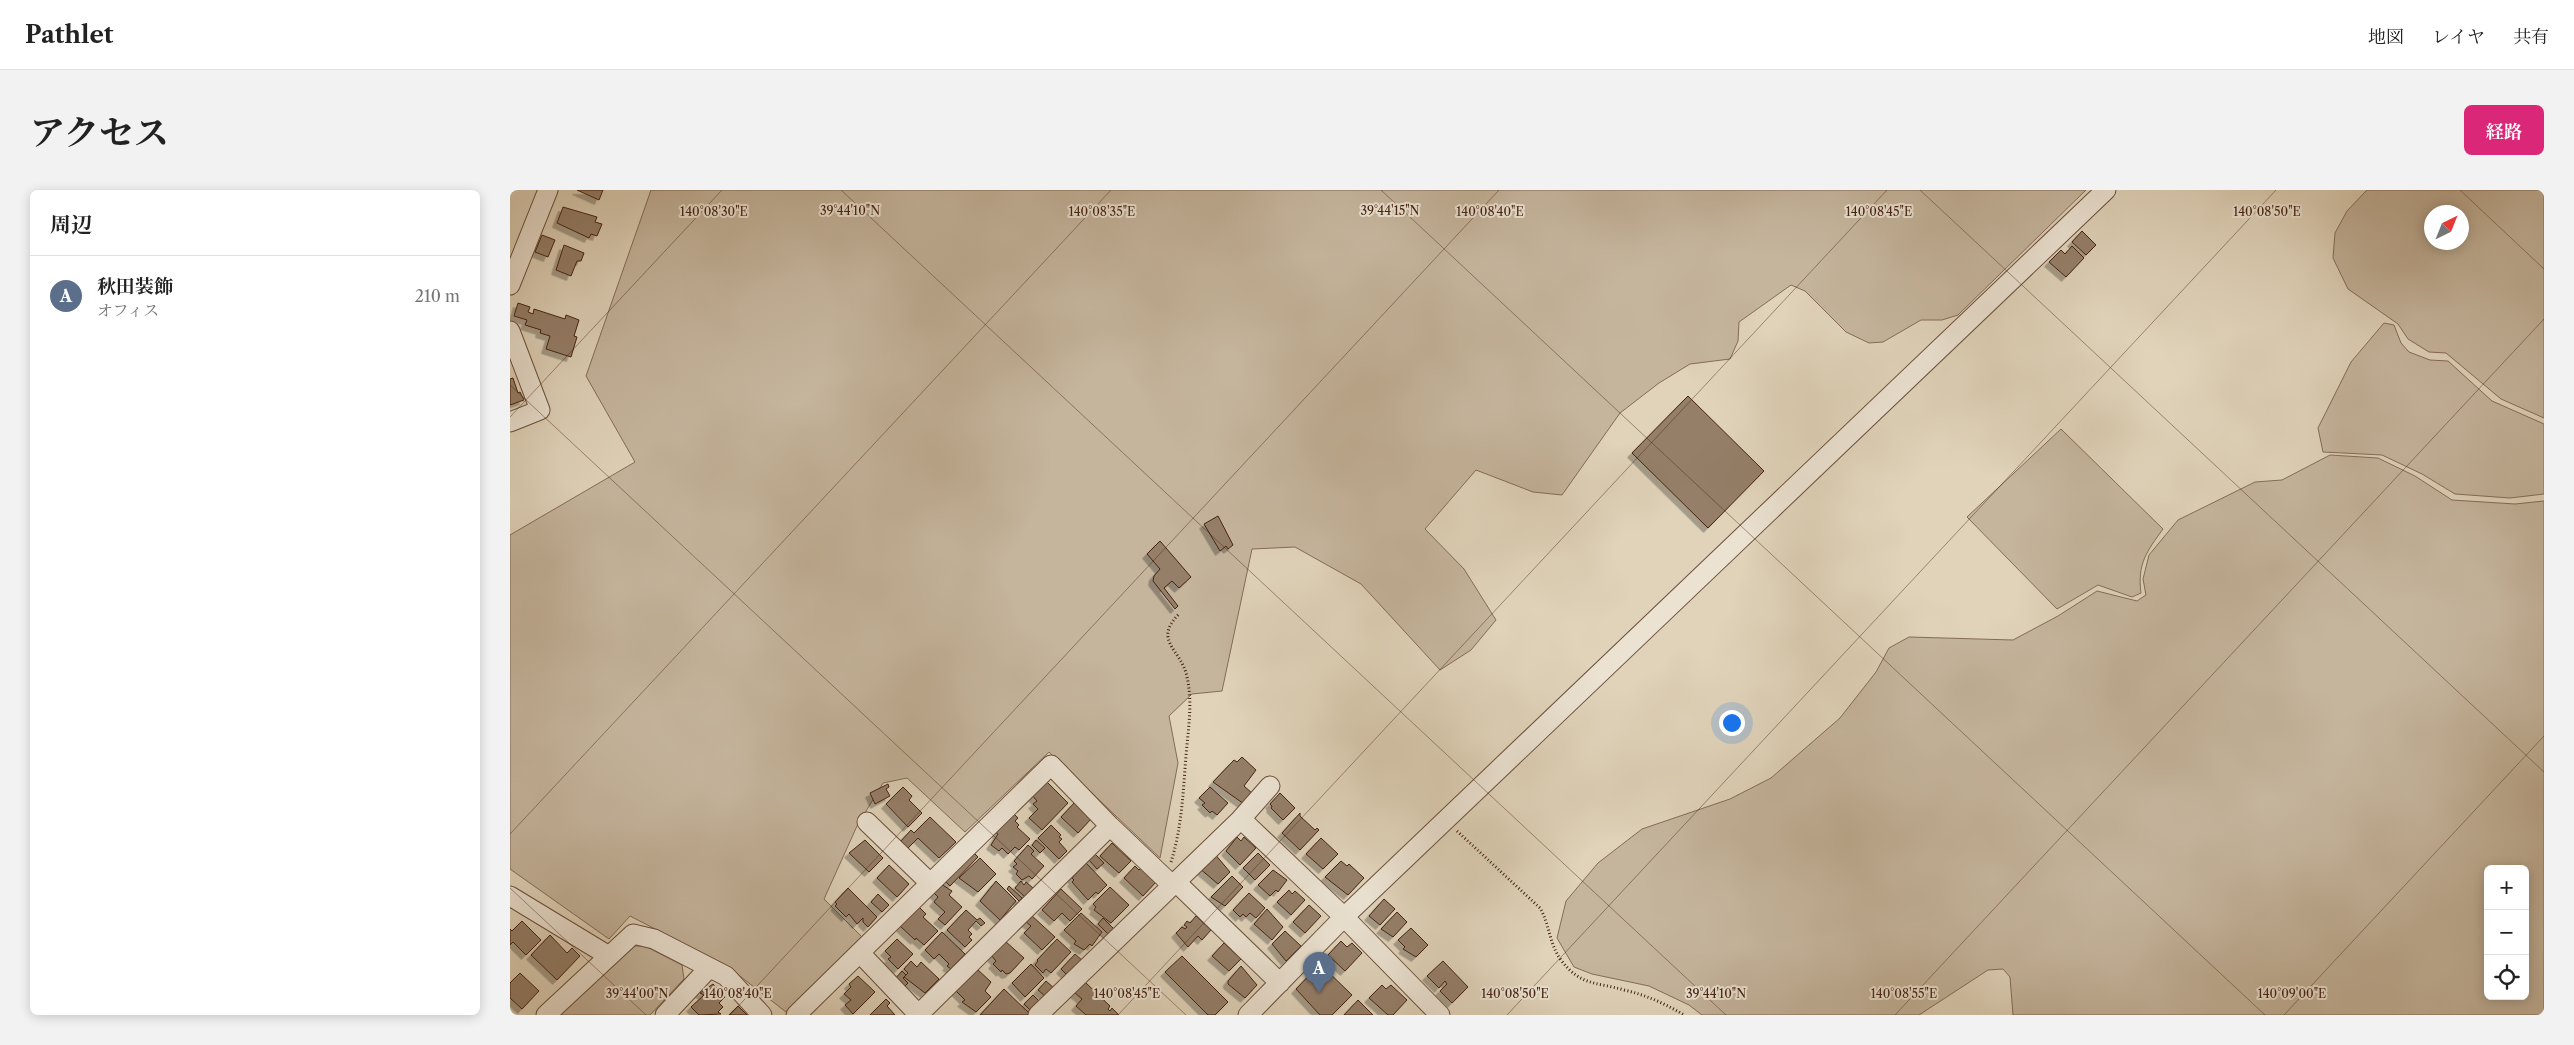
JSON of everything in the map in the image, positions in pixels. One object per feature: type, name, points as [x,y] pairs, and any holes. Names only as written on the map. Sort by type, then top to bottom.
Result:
[{"type":"street","points":[[510,285],[548,190]]},
{"type":"street","points":[[1248,1015],[1344,917],[2106,190]]},
{"type":"street","points":[[510,331],[540,410],[510,422]]},
{"type":"street","points":[[796,1015],[1051,764],[1110,826],[1280,983]]},
{"type":"street","points":[[1050,1011],[1172,882],[1240,820],[1270,786]]},
{"type":"street","points":[[1240,820],[1344,917],[1440,1015]]},
{"type":"street","points":[[867,822],[930,884]]},
{"type":"street","points":[[860,952],[919,1015],[1110,826]]},
{"type":"street","points":[[510,896],[609,956]]},
{"type":"street","points":[[546,1015],[633,934],[654,939],[726,976],[762,1015]]},
{"type":"street","points":[[665,1015],[709,968]]},
{"type":"path","points":[[1172,882],[1179,834],[1190,698],[1187,675],[1167,641],[1170,623],[1178,614]]},
{"type":"path","points":[[1445,821],[1540,908],[1548,922],[1551,943],[1573,974],[1587,983],[1644,996],[1684,1015]]},
{"type":"shaded area","points":[[651,190],[2086,190],[1958,315],[1942,320],[1921,320],[1883,342],[1869,343],[1846,332],[1805,291],[1791,285],[1739,322],[1738,341],[1730,359],[1690,364],[1659,383],[1620,413],[1562,495],[1533,492],[1476,470],[1425,529],[1464,569],[1496,620],[1471,650],[1440,670],[1361,584],[1295,547],[1252,549],[1222,691],[1192,694],[1169,716],[1178,763],[1160,858],[1049,752],[965,832],[907,778],[883,783],[857,826],[824,899],[863,938],[786,1012],[727,966],[630,916],[609,939],[510,869],[510,535],[635,462],[586,376]]},
{"type":"shaded area","points":[[2367,190],[2544,190],[2544,418],[2501,399],[2446,353],[2429,352],[2408,339],[2398,324],[2348,289],[2333,258],[2335,233],[2347,211]]},
{"type":"shaded area","points":[[2384,323],[2394,325],[2401,343],[2409,352],[2430,360],[2448,361],[2492,401],[2544,424],[2544,494],[2510,498],[2455,494],[2422,474],[2382,455],[2323,452],[2318,428],[2351,362]]},
{"type":"shaded area","points":[[2061,429],[2163,529],[2144,558],[2140,574],[2141,593],[2132,597],[2098,585],[2057,609],[1967,517]]},
{"type":"shaded area","points":[[2330,455],[2378,458],[2415,476],[2452,500],[2515,504],[2544,501],[2544,1015],[2013,1015],[2010,977],[2003,969],[1988,970],[1919,1015],[1702,1015],[1689,1005],[1649,986],[1592,974],[1574,967],[1557,938],[1566,901],[1598,863],[1642,829],[1730,799],[1771,778],[1840,718],[1876,672],[1889,648],[1909,637],[2013,640],[2058,616],[2097,591],[2137,601],[2146,595],[2143,579],[2149,555],[2178,520],[2255,482],[2282,480]]},
{"type":"shaded area","points":[[631,946],[645,946],[682,965],[684,979],[650,1015],[558,1015]]},
{"type":"building","points":[[577,190],[603,190],[599,200]]},
{"type":"building","points":[[563,207],[597,217],[595,222],[602,224],[597,236],[591,234],[589,238],[557,223]]},
{"type":"building","points":[[2082,231],[2096,245],[2086,255],[2072,242]]},
{"type":"building","points":[[542,235],[555,240],[548,257],[535,252]]},
{"type":"building","points":[[564,245],[584,253],[581,261],[577,261],[571,276],[556,270]]},
{"type":"building","points":[[2072,246],[2084,258],[2066,277],[2049,262],[2061,250],[2065,254]]},
{"type":"building","points":[[518,303],[530,307],[528,312],[533,314],[534,309],[565,319],[566,315],[579,320],[574,336],[577,337],[571,357],[546,349],[550,336],[540,333],[541,330],[525,325],[527,320],[514,316]]},
{"type":"building","points":[[513,378],[518,393],[520,392],[524,400],[510,405],[510,379]]},
{"type":"building","points":[[1688,396],[1764,471],[1708,528],[1632,453]]},
{"type":"building","points":[[1218,516],[1233,545],[1228,549],[1226,546],[1220,551],[1204,524]]},
{"type":"building","points":[[1160,541],[1191,577],[1179,588],[1172,581],[1164,588],[1178,606],[1175,609],[1153,581],[1154,576],[1160,569],[1147,554]]},
{"type":"building","points":[[1242,757],[1256,770],[1244,786],[1253,794],[1244,804],[1213,782],[1234,760],[1237,762]]},
{"type":"building","points":[[1046,781],[1068,803],[1042,830],[1029,818],[1038,809],[1033,804],[1037,801],[1032,795]]},
{"type":"building","points":[[888,784],[889,787],[886,789],[890,796],[875,804],[870,793]]},
{"type":"building","points":[[903,787],[912,796],[909,800],[922,813],[908,827],[886,804]]},
{"type":"building","points":[[1210,787],[1228,803],[1217,815],[1212,811],[1210,813],[1202,805],[1205,803],[1199,798]]},
{"type":"building","points":[[1280,793],[1295,808],[1283,820],[1271,808],[1270,804]]},
{"type":"building","points":[[1075,802],[1092,818],[1078,833],[1061,817]]},
{"type":"building","points":[[1013,813],[1018,818],[1015,821],[1019,825],[1017,827],[1030,839],[1019,850],[1015,847],[1008,854],[1002,848],[999,851],[991,845],[998,834],[995,832]]},
{"type":"building","points":[[1300,813],[1300,816],[1315,830],[1317,828],[1319,830],[1300,850],[1282,833]]},
{"type":"building","points":[[930,817],[956,842],[939,858],[918,838],[907,849],[900,842],[911,830],[914,833]]},
{"type":"building","points":[[1051,825],[1061,835],[1059,837],[1062,839],[1059,842],[1067,851],[1059,859],[1038,838]]},
{"type":"building","points":[[1237,837],[1241,841],[1244,837],[1256,848],[1240,865],[1226,851]]},
{"type":"building","points":[[1321,838],[1338,854],[1323,869],[1306,854]]},
{"type":"building","points":[[865,840],[883,858],[869,872],[849,853]]},
{"type":"building","points":[[1036,840],[1045,848],[1040,853],[1032,845]]},
{"type":"building","points":[[1112,843],[1131,861],[1119,873],[1100,856]]},
{"type":"building","points":[[1028,845],[1034,851],[1031,854],[1044,866],[1032,879],[1029,876],[1022,880],[1016,874],[1018,871],[1013,867],[1017,864],[1014,861]]},
{"type":"building","points":[[973,852],[978,857],[950,886],[945,881]]},
{"type":"building","points":[[1214,853],[1230,872],[1218,884],[1199,868]]},
{"type":"building","points":[[1258,853],[1270,865],[1255,880],[1243,868]]},
{"type":"building","points":[[1095,854],[1104,863],[1097,869],[1089,860]]},
{"type":"building","points":[[980,858],[996,874],[978,892],[959,878]]},
{"type":"building","points":[[1341,861],[1347,866],[1349,864],[1364,878],[1348,895],[1325,877]]},
{"type":"building","points":[[1086,863],[1107,885],[1088,900],[1072,882],[1074,880],[1072,878]]},
{"type":"building","points":[[889,865],[909,884],[897,897],[877,878]]},
{"type":"building","points":[[1135,866],[1139,870],[1142,867],[1157,881],[1143,896],[1124,878]]},
{"type":"building","points":[[1273,870],[1287,880],[1278,892],[1276,890],[1270,896],[1258,885]]},
{"type":"building","points":[[1232,876],[1243,887],[1225,906],[1211,897]]},
{"type":"building","points":[[996,881],[1016,901],[1000,920],[980,901]]},
{"type":"building","points":[[1021,881],[1024,885],[1026,882],[1033,888],[1025,897],[1015,888]]},
{"type":"building","points":[[941,884],[952,891],[949,895],[962,907],[945,925],[938,919],[945,912],[934,902],[938,897],[933,892]]},
{"type":"building","points":[[1009,886],[1022,898],[1019,901],[1007,889]]},
{"type":"building","points":[[1110,887],[1129,905],[1111,923],[1094,910],[1096,907],[1093,904]]},
{"type":"building","points":[[848,888],[877,917],[868,927],[863,922],[863,918],[857,924],[849,914],[846,917],[835,906],[837,904],[835,902]]},
{"type":"building","points":[[1061,889],[1082,909],[1070,921],[1062,913],[1054,921],[1042,910]]},
{"type":"building","points":[[1289,890],[1292,894],[1295,891],[1305,900],[1291,915],[1277,902]]},
{"type":"building","points":[[1249,893],[1265,908],[1256,918],[1250,913],[1246,917],[1243,914],[1240,917],[1233,910]]},
{"type":"building","points":[[878,894],[889,905],[882,912],[871,902]]},
{"type":"building","points":[[1384,899],[1395,909],[1380,925],[1369,916]]},
{"type":"building","points":[[1309,905],[1321,916],[1305,933],[1293,922]]},
{"type":"building","points":[[918,906],[926,914],[923,917],[938,931],[924,945],[916,938],[915,940],[899,925]]},
{"type":"building","points":[[1267,909],[1283,927],[1272,940],[1254,924]]},
{"type":"building","points":[[966,910],[977,920],[980,918],[985,923],[981,926],[976,921],[968,930],[972,934],[969,937],[972,940],[965,947],[947,930]]},
{"type":"building","points":[[1397,912],[1407,922],[1393,937],[1381,929]]},
{"type":"building","points":[[1081,913],[1102,932],[1092,946],[1090,944],[1084,950],[1074,944],[1076,941],[1064,930]]},
{"type":"building","points":[[1031,915],[1055,937],[1042,950],[1024,933],[1031,926],[1025,921]]},
{"type":"building","points":[[1196,916],[1211,930],[1202,940],[1198,936],[1188,947],[1176,933],[1182,927],[1185,929],[1187,927],[1184,925],[1187,921],[1190,923]]},
{"type":"building","points":[[1103,918],[1114,929],[1109,935],[1098,924]]},
{"type":"building","points":[[522,921],[541,940],[526,955],[513,942],[510,945],[510,929],[512,931]]},
{"type":"building","points":[[1411,928],[1428,945],[1416,957],[1403,949],[1405,947],[1398,940]]},
{"type":"building","points":[[1285,931],[1301,946],[1286,961],[1272,944]]},
{"type":"building","points":[[942,932],[965,954],[951,969],[947,966],[949,964],[939,954],[934,959],[925,950]]},
{"type":"building","points":[[550,935],[567,953],[572,948],[580,956],[557,980],[531,955]]},
{"type":"building","points":[[897,939],[913,954],[898,969],[888,959],[891,957],[885,951]]},
{"type":"building","points":[[1057,939],[1071,952],[1051,973],[1046,969],[1043,973],[1035,965],[1037,960]]},
{"type":"building","points":[[1005,941],[1024,958],[1010,973],[1006,974],[993,964],[996,961],[991,955]]},
{"type":"building","points":[[1341,941],[1347,947],[1352,943],[1362,953],[1345,971],[1328,955]]},
{"type":"building","points":[[1224,943],[1241,959],[1229,971],[1212,956]]},
{"type":"building","points":[[1075,954],[1084,962],[1070,978],[1061,969]]},
{"type":"building","points":[[1182,956],[1228,1002],[1215,1015],[1208,1015],[1165,972]]},
{"type":"building","points":[[911,961],[917,967],[921,962],[939,979],[925,993],[904,977],[908,973],[904,969]]},
{"type":"building","points":[[1443,961],[1468,987],[1452,1003],[1440,991],[1447,984],[1445,981],[1439,988],[1427,976]]},
{"type":"building","points":[[1031,964],[1044,978],[1025,997],[1012,983]]},
{"type":"building","points":[[1320,964],[1352,995],[1332,1015],[1320,1015],[1296,989]]},
{"type":"building","points":[[1241,966],[1257,985],[1245,998],[1228,984],[1228,981]]},
{"type":"building","points":[[977,969],[991,982],[985,991],[991,997],[976,1012],[962,1002],[965,1000],[956,991]]},
{"type":"building","points":[[902,971],[906,975],[903,978],[908,983],[903,988],[894,980]]},
{"type":"building","points":[[520,973],[539,991],[522,1009],[510,998],[510,983]]},
{"type":"building","points":[[858,976],[875,992],[853,1014],[845,1005],[851,1000],[844,994],[851,987],[849,984]]},
{"type":"building","points":[[1046,981],[1054,988],[1046,997],[1038,990]]},
{"type":"building","points":[[1085,982],[1110,1006],[1108,1009],[1110,1011],[1112,1008],[1119,1015],[1086,1015],[1076,1006],[1082,999],[1075,993]]},
{"type":"building","points":[[713,984],[725,997],[719,1003],[723,1007],[718,1012],[721,1014],[699,1015],[691,1007],[704,995],[700,993]]},
{"type":"building","points":[[1382,985],[1386,989],[1391,985],[1407,1000],[1393,1015],[1388,1015],[1369,998]]},
{"type":"building","points":[[1004,989],[1029,1013],[1027,1015],[980,1015]]},
{"type":"building","points":[[1033,995],[1041,1003],[1032,1012],[1024,1004]]},
{"type":"building","points":[[886,999],[890,1003],[887,1006],[895,1015],[870,1015]]},
{"type":"building","points":[[1358,1000],[1373,1015],[1344,1015]]},
{"type":"building","points":[[738,1006],[747,1015],[729,1015]]},
{"type":"place","name":"秋田装飾","points":[[1319,993]]}]
